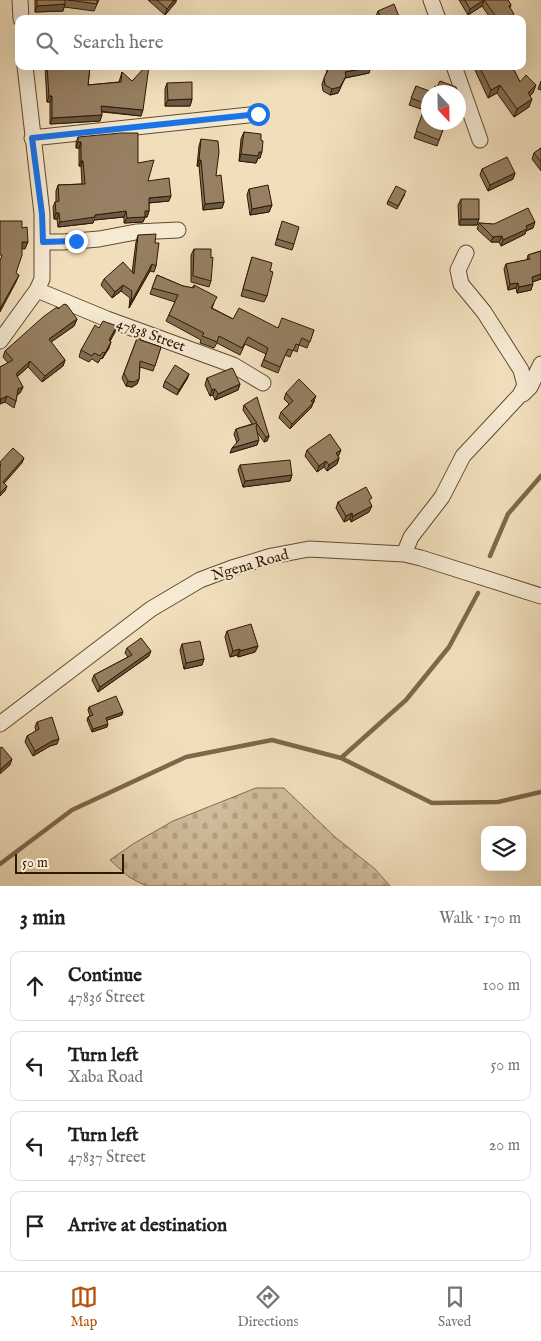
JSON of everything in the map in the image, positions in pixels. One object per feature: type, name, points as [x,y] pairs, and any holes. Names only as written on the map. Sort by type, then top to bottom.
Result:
[{"type":"street","points":[[20,0],[21,15]]},
{"type":"street","points":[[431,0],[437,15]]},
{"type":"street","points":[[0,341],[38,290],[42,279],[42,214],[25,70]]},
{"type":"street","points":[[455,70],[480,140]]},
{"type":"street","points":[[32,138],[258,114]]},
{"type":"street","points":[[43,242],[99,239],[136,232],[178,230]]},
{"type":"street","points":[[466,253],[458,270],[462,284],[484,312],[521,370],[525,385],[519,396]]},
{"type":"street","name":"47838 Street","points":[[38,290],[107,319],[234,365],[263,383]]},
{"type":"street","points":[[404,554],[412,537],[442,497],[463,456],[519,396],[530,388],[541,364]]},
{"type":"street","name":"Ngena Road","points":[[0,724],[151,609],[200,580],[272,556],[309,549],[404,554],[541,596]]},
{"type":"green space","points":[[256,788],[284,788],[335,837],[375,869],[390,886],[146,886],[129,877],[110,860],[173,821]]},
{"type":"building","points":[[37,0],[65,0],[65,4],[37,6]]},
{"type":"building","points":[[68,0],[97,0],[97,4]]},
{"type":"building","points":[[157,0],[174,0],[167,9]]},
{"type":"building","points":[[465,0],[484,0],[470,9]]},
{"type":"building","points":[[484,0],[508,0],[514,14],[495,15]]},
{"type":"building","points":[[394,4],[398,15],[380,15],[378,11]]},
{"type":"building","points":[[47,70],[90,70],[88,85],[121,82],[122,72],[132,81],[142,70],[148,70],[143,110],[101,106],[102,115],[52,118],[52,96],[49,96]]},
{"type":"building","points":[[328,70],[355,70],[345,72],[346,76],[340,87],[332,89],[325,85],[324,78]]},
{"type":"building","points":[[481,70],[514,70],[520,82],[526,75],[536,85],[528,93],[532,99],[517,109],[500,85],[491,90]]},
{"type":"building","points":[[440,81],[451,85],[438,85]]},
{"type":"building","points":[[192,82],[192,99],[168,100],[167,83]]},
{"type":"building","points":[[416,86],[421,88],[421,102],[411,98]]},
{"type":"building","points":[[421,118],[421,130],[443,130],[439,140],[416,131]]},
{"type":"building","points":[[244,132],[261,134],[261,140],[263,141],[262,152],[259,152],[258,156],[241,154]]},
{"type":"building","points":[[138,133],[138,163],[154,160],[148,181],[169,178],[171,196],[149,198],[149,211],[145,211],[145,217],[127,218],[126,211],[60,222],[59,213],[56,213],[55,202],[59,201],[58,185],[85,184],[83,161],[81,161],[81,142],[78,142],[78,137]]},
{"type":"building","points":[[201,139],[218,141],[219,152],[216,176],[221,175],[224,202],[205,204],[201,160],[199,160]]},
{"type":"building","points":[[541,148],[541,162],[534,153]]},
{"type":"building","points":[[507,157],[515,173],[490,185],[482,169]]},
{"type":"building","points":[[268,185],[272,205],[252,209],[249,189]]},
{"type":"building","points":[[396,186],[406,191],[398,206],[388,201]]},
{"type":"building","points":[[461,199],[479,199],[479,219],[461,219]]},
{"type":"building","points":[[528,208],[535,222],[526,226],[527,229],[503,240],[502,236],[493,237],[479,223],[494,224]]},
{"type":"building","points":[[0,221],[22,221],[22,228],[27,227],[28,242],[22,242],[22,255],[16,273],[19,275],[0,309],[0,261],[2,255],[0,255]]},
{"type":"building","points":[[282,221],[299,227],[294,244],[277,239]]},
{"type":"building","points":[[156,234],[155,243],[159,243],[156,266],[152,264],[131,302],[132,291],[123,285],[115,292],[104,279],[123,262],[134,274],[138,235]]},
{"type":"building","points":[[194,249],[211,249],[211,258],[213,257],[211,281],[193,276]]},
{"type":"building","points":[[541,251],[541,274],[532,277],[533,284],[519,287],[518,283],[510,284],[506,264],[530,259],[528,255]]},
{"type":"building","points":[[252,257],[272,263],[270,271],[273,272],[267,296],[243,289]]},
{"type":"building","points":[[157,275],[183,286],[194,288],[194,285],[217,297],[211,308],[233,319],[239,308],[278,328],[282,318],[314,330],[310,342],[302,338],[299,345],[296,344],[293,351],[288,349],[280,367],[264,360],[268,348],[248,337],[242,348],[219,336],[217,342],[202,336],[204,333],[169,315],[178,295],[152,288]]},
{"type":"building","points":[[64,304],[67,305],[77,319],[49,339],[65,360],[45,376],[30,361],[16,374],[23,387],[18,389],[16,401],[7,396],[1,399],[0,367],[13,360],[5,351],[43,317]]},
{"type":"building","points":[[103,321],[117,326],[109,340],[111,342],[105,353],[103,352],[100,356],[94,353],[92,356],[81,350],[95,325],[99,328]]},
{"type":"building","points":[[138,336],[140,336],[140,340],[161,347],[155,366],[140,361],[139,379],[134,382],[128,381],[124,373]]},
{"type":"building","points":[[175,365],[189,374],[179,390],[165,381]]},
{"type":"building","points":[[232,368],[240,384],[218,394],[215,389],[212,390],[207,378]]},
{"type":"building","points":[[299,379],[316,396],[311,401],[313,403],[292,424],[281,412],[293,401],[286,393]]},
{"type":"building","points":[[257,397],[269,436],[266,437],[257,424],[259,440],[232,448],[239,440],[236,429],[257,423],[244,405]]},
{"type":"building","points":[[330,434],[341,450],[336,453],[339,458],[329,465],[326,461],[319,466],[307,450]]},
{"type":"building","points":[[13,448],[24,458],[3,482],[7,486],[0,493],[0,462]]},
{"type":"building","points":[[290,460],[292,475],[245,481],[240,465]]},
{"type":"building","points":[[366,487],[372,498],[369,500],[372,506],[353,516],[352,513],[346,516],[338,502]]},
{"type":"building","points":[[251,624],[258,646],[233,651],[227,631]]},
{"type":"building","points":[[141,638],[151,651],[100,687],[94,675],[132,655],[127,648]]},
{"type":"building","points":[[200,641],[204,659],[186,663],[182,644]]},
{"type":"building","points":[[116,696],[123,712],[106,718],[108,724],[93,729],[88,717],[93,715],[89,707]]},
{"type":"building","points":[[52,717],[59,739],[35,751],[27,736],[39,729],[37,722]]},
{"type":"building","points":[[2,747],[12,759],[0,770],[0,748]]},
{"type":"waterway","points":[[490,556],[508,514],[541,476]]},
{"type":"waterway","points":[[341,758],[406,700],[449,647],[478,593]]},
{"type":"waterway","points":[[0,864],[72,810],[186,757],[272,740],[341,758],[432,803],[498,802],[541,792]]},
{"type":"route","points":[[76,241],[43,242],[42,214],[32,138],[258,114]]}]
